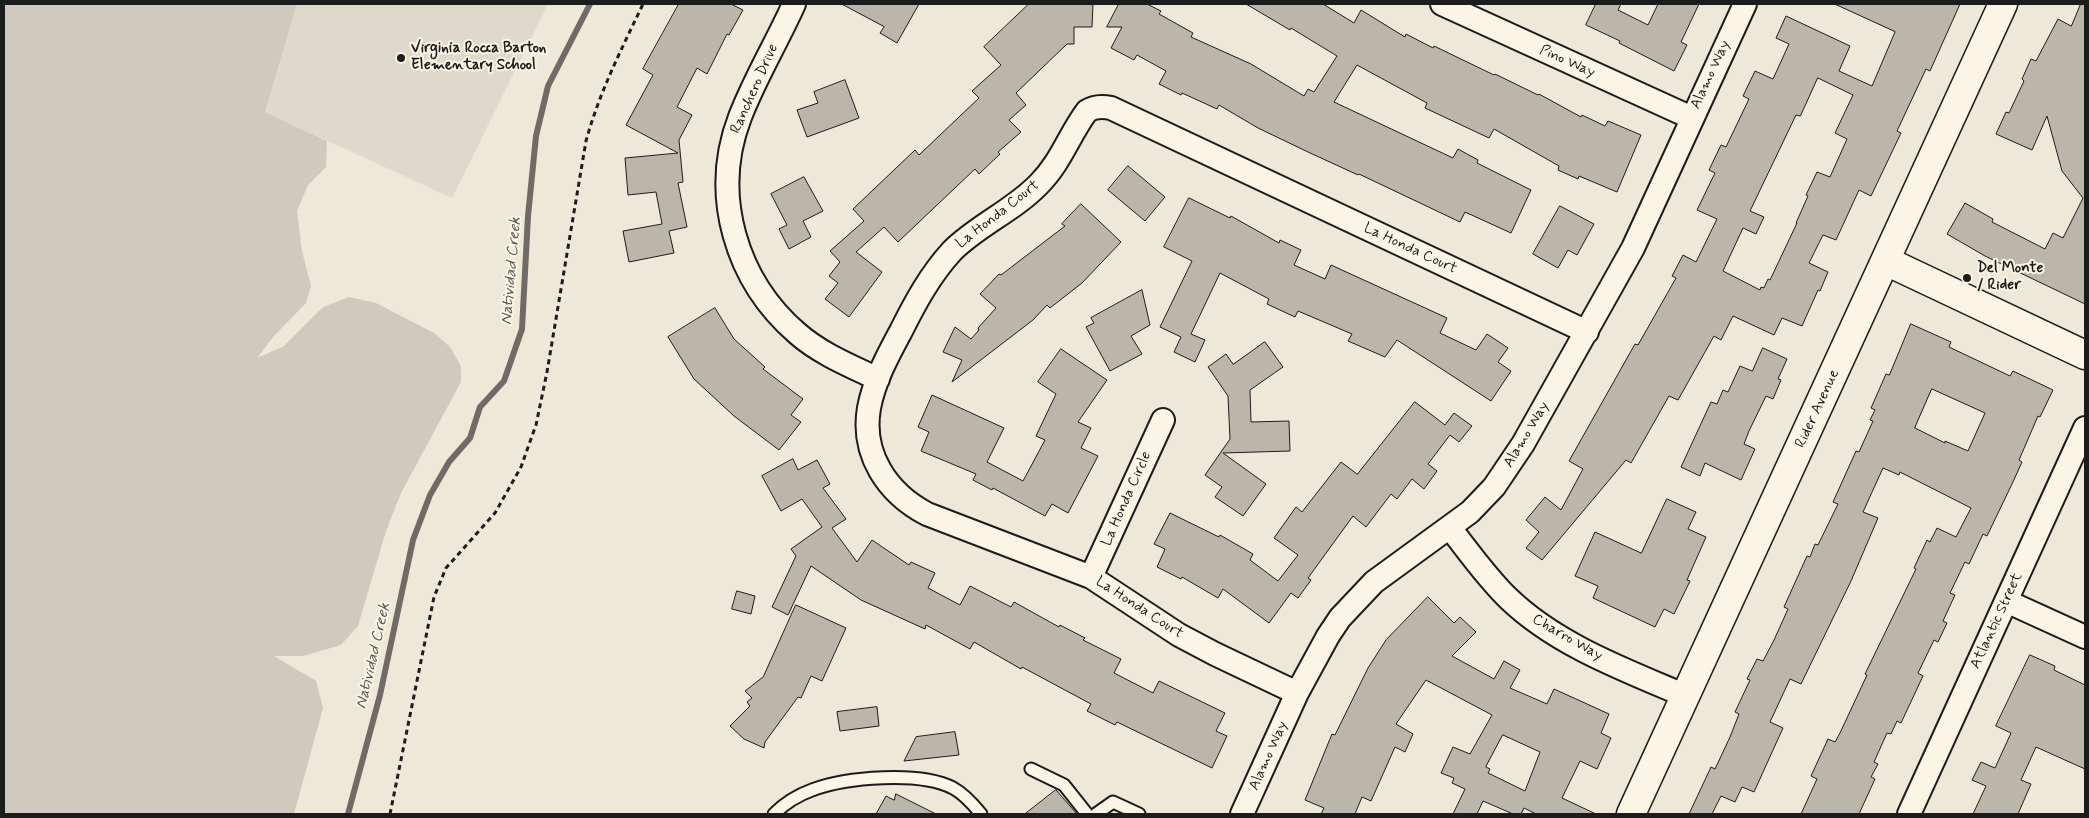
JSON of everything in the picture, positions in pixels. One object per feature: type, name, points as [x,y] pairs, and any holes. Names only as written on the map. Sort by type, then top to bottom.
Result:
[{"type":"street","name":"Ranchero Drive","points":[[794,4],[751,92],[733,140],[728,160],[727,182],[732,225],[747,269],[768,304],[782,319],[814,346],[878,379]]},
{"type":"street","name":"Pino Way","points":[[1442,4],[1692,118]]},
{"type":"street","name":"Alamo Way","points":[[1242,814],[1297,693],[1328,636],[1356,600],[1393,567],[1450,528],[1484,499],[1507,470],[1633,248],[1744,4]]},
{"type":"street","name":"Rider Avenue","points":[[1631,814],[2003,4]]},
{"type":"street","name":"La Honda Court","points":[[1297,693],[1179,635],[1091,578],[926,514],[911,506],[898,495],[880,472],[869,441],[869,408],[878,379],[914,305],[939,267],[965,239],[1006,211],[1039,185],[1062,154],[1087,111],[1094,107],[1103,106],[1111,108],[1587,332]]},
{"type":"street","points":[[1886,261],[2085,355]]},
{"type":"street","name":"La Honda Circle","points":[[1091,578],[1163,420]]},
{"type":"street","name":"Atlantic Street","points":[[1908,814],[2085,428]]},
{"type":"street","name":"Charro Way","points":[[1450,528],[1508,599],[1546,629],[1594,654],[1686,696]]},
{"type":"street","points":[[2006,601],[2085,636]]},
{"type":"lane","points":[[1032,769],[1064,785],[1087,814]]},
{"type":"lane","points":[[774,814],[800,795],[824,786],[857,780],[896,778],[922,779],[952,788],[968,799],[981,814]]},
{"type":"lane","points":[[1096,814],[1113,802],[1140,814]]},
{"type":"path","points":[[390,814],[434,597],[446,568],[495,513],[521,468],[536,425],[547,372],[586,141],[600,100],[643,4]]},
{"type":"shaded area","points":[[4,4],[297,4],[265,112],[327,141],[326,167],[308,185],[297,211],[302,251],[311,286],[306,303],[273,337],[257,358],[284,346],[323,307],[349,297],[376,303],[434,333],[450,347],[461,366],[461,382],[401,493],[386,531],[358,626],[341,645],[303,656],[274,656],[316,681],[323,708],[294,814],[4,814]]},
{"type":"shaded area","name":"Virginia Rocca Barton Elementary School","points":[[297,4],[548,4],[452,198],[265,112]]},
{"type":"building","points":[[679,4],[731,4],[743,10],[729,35],[727,34],[707,74],[697,68],[677,107],[692,115],[679,140],[683,182],[678,183],[687,227],[669,231],[674,253],[629,262],[623,231],[662,224],[656,192],[628,195],[625,158],[678,153],[626,125],[653,75],[643,69]]},
{"type":"building","points":[[842,4],[919,4],[897,43],[880,33],[884,27]]},
{"type":"building","points":[[1029,4],[1093,4],[1092,27],[1074,27],[1074,44],[1067,44],[1016,93],[1026,105],[1009,120],[1021,132],[998,152],[1000,154],[979,174],[975,169],[898,242],[884,227],[856,252],[882,272],[849,317],[825,299],[838,283],[829,276],[840,262],[830,251],[864,221],[853,209],[915,150],[919,155],[979,98],[972,91],[1001,65],[984,47]]},
{"type":"building","points":[[1119,4],[1147,4],[1161,11],[1159,14],[1193,33],[1191,37],[1251,64],[1304,96],[1308,89],[1314,92],[1337,56],[1246,4],[1323,4],[1354,23],[1361,10],[1405,37],[1406,34],[1433,48],[1434,46],[1539,94],[1581,117],[1582,115],[1605,126],[1608,121],[1641,135],[1617,192],[1579,176],[1578,179],[1558,170],[1559,166],[1494,129],[1489,138],[1425,108],[1427,103],[1357,65],[1334,102],[1453,158],[1458,149],[1478,160],[1477,163],[1531,190],[1511,233],[1465,212],[1460,222],[1258,128],[1219,105],[1217,109],[1159,84],[1166,71],[1137,55],[1134,60],[1111,48],[1122,27],[1107,27]]},
{"type":"building","points":[[1596,4],[1621,4],[1618,10],[1648,25],[1658,4],[1699,4],[1681,42],[1687,45],[1674,71],[1619,43],[1620,41],[1586,25]]},
{"type":"building","points":[[1835,4],[1960,4],[1930,71],[1926,69],[1897,131],[1901,133],[1871,196],[1859,190],[1836,240],[1823,235],[1809,263],[1828,272],[1802,326],[1782,318],[1774,335],[1733,316],[1721,340],[1714,336],[1678,400],[1669,396],[1631,463],[1626,460],[1542,560],[1526,548],[1539,532],[1526,520],[1545,497],[1561,510],[1583,469],[1569,461],[1635,344],[1638,345],[1676,278],[1672,276],[1683,255],[1696,262],[1717,219],[1697,210],[1715,173],[1709,170],[1721,145],[1726,147],[1749,99],[1743,96],[1755,71],[1773,79],[1789,44],[1776,38],[1786,16],[1850,46],[1839,71],[1872,86],[1895,32]],"holes":[[[1818,78],[1853,95],[1835,133],[1847,139],[1830,177],[1817,172],[1806,195],[1808,196],[1797,223],[1770,280],[1768,279],[1764,288],[1761,287],[1760,290],[1723,271],[1743,228],[1756,234],[1764,217],[1750,211],[1796,115],[1800,116]]]},
{"type":"building","points":[[2081,4],[2085,4],[2085,304],[1985,256],[1947,234],[1965,203],[1993,219],[1992,222],[2045,249],[2053,233],[2063,238],[2083,198],[2062,171],[2047,116],[2032,150],[1996,134],[2006,112],[2009,113],[2024,81],[2022,79],[2031,59],[2036,61],[2058,19],[2071,26]]},
{"type":"building","points":[[845,80],[859,118],[807,137],[797,110],[818,103],[814,92]]},
{"type":"building","points":[[1128,166],[1165,197],[1145,221],[1108,190]]},
{"type":"building","points":[[804,177],[823,211],[803,221],[811,237],[789,249],[779,229],[787,225],[771,194]]},
{"type":"building","points":[[1189,198],[1230,218],[1231,216],[1279,243],[1280,240],[1301,250],[1294,265],[1325,279],[1331,265],[1447,318],[1440,333],[1476,350],[1487,334],[1508,348],[1498,362],[1511,371],[1491,401],[1397,340],[1385,357],[1348,341],[1352,334],[1298,311],[1295,317],[1267,304],[1269,299],[1220,273],[1191,334],[1205,340],[1195,362],[1174,352],[1181,337],[1160,327],[1192,261],[1164,247]]},
{"type":"building","points":[[1081,204],[1121,242],[1082,283],[1050,308],[1047,305],[1033,320],[952,382],[962,360],[943,352],[955,327],[971,339],[996,308],[980,294],[999,274],[1001,275],[1065,226],[1062,224]]},
{"type":"building","points":[[1560,206],[1594,224],[1577,255],[1568,250],[1558,268],[1533,254]]},
{"type":"building","points":[[1142,290],[1150,325],[1131,336],[1142,354],[1110,371],[1086,327],[1094,323],[1091,318]]},
{"type":"building","points":[[715,308],[734,339],[765,367],[763,369],[803,399],[791,415],[801,422],[779,450],[734,416],[694,379],[668,337]]},
{"type":"building","points":[[1911,324],[1951,342],[1949,347],[2010,376],[2013,371],[2053,390],[2040,417],[2038,416],[2019,460],[2022,462],[1987,536],[1983,534],[1969,564],[1965,562],[1950,593],[1955,595],[1943,621],[1947,623],[1938,642],[1934,640],[1918,673],[1923,676],[1901,723],[1897,721],[1891,734],[1887,733],[1874,762],[1878,764],[1871,777],[1875,779],[1859,814],[1801,814],[1817,779],[1811,776],[1828,739],[1835,742],[1840,733],[1867,675],[1865,674],[1916,569],[1914,568],[1927,540],[1930,542],[1937,528],[1956,537],[1971,508],[1900,472],[1899,475],[1883,468],[1863,512],[1878,518],[1851,581],[1801,684],[1790,679],[1770,722],[1783,728],[1754,792],[1742,787],[1735,802],[1721,796],[1712,814],[1689,814],[1711,767],[1715,769],[1730,737],[1739,714],[1735,712],[1750,680],[1747,679],[1757,659],[1763,661],[1774,640],[1788,609],[1784,607],[1807,556],[1810,557],[1815,544],[1818,545],[1838,504],[1833,502],[1856,451],[1859,452],[1873,421],[1870,420],[1875,410],[1871,408],[1886,374],[1889,375]],"holes":[[[1932,389],[1985,413],[1968,451],[1945,441],[1945,443],[1915,428]]]},
{"type":"building","points":[[1265,342],[1283,367],[1250,390],[1251,422],[1289,421],[1290,451],[1223,453],[1266,484],[1243,516],[1215,497],[1222,487],[1205,475],[1230,439],[1228,396],[1208,367],[1226,354],[1233,364]]},
{"type":"building","points":[[1763,348],[1787,359],[1778,379],[1781,380],[1773,399],[1766,396],[1744,444],[1755,449],[1741,480],[1705,463],[1700,476],[1681,467],[1711,402],[1717,404],[1723,390],[1728,392],[1740,366],[1752,371]]},
{"type":"building","points":[[1061,349],[1107,380],[1078,422],[1091,428],[1081,448],[1098,456],[1068,513],[1052,504],[1045,516],[993,488],[992,490],[973,480],[976,474],[921,451],[929,432],[918,427],[932,395],[1004,428],[987,462],[1023,481],[1045,440],[1036,436],[1056,394],[1038,382]]},
{"type":"building","points":[[1415,402],[1445,425],[1454,413],[1472,426],[1459,442],[1450,435],[1428,464],[1437,471],[1424,489],[1412,479],[1397,499],[1391,494],[1366,527],[1353,516],[1308,578],[1311,580],[1298,598],[1291,593],[1269,623],[1223,589],[1218,598],[1182,577],[1181,579],[1157,567],[1165,549],[1154,544],[1170,513],[1219,537],[1220,535],[1253,554],[1250,560],[1278,581],[1298,555],[1274,538],[1296,507],[1302,512],[1341,462],[1357,474]]},
{"type":"building","points":[[793,459],[798,470],[817,460],[830,484],[823,488],[846,519],[832,528],[857,562],[872,540],[909,565],[911,562],[935,573],[928,588],[960,605],[970,586],[1011,607],[1014,602],[1059,627],[1060,625],[1085,638],[1083,640],[1121,659],[1114,673],[1153,693],[1159,681],[1225,713],[1216,731],[1227,736],[1212,768],[1117,722],[1115,725],[1087,711],[1091,704],[1022,667],[1021,669],[974,642],[970,649],[926,625],[925,629],[861,600],[811,566],[788,615],[772,607],[796,556],[791,549],[822,527],[802,499],[781,511],[762,476]]},
{"type":"building","points":[[1667,499],[1696,512],[1688,529],[1706,537],[1687,580],[1690,581],[1674,614],[1664,609],[1655,627],[1593,598],[1598,586],[1575,576],[1595,532],[1641,553]]},
{"type":"building","points":[[737,591],[755,596],[751,614],[732,609]]},
{"type":"building","points":[[1428,597],[1454,623],[1460,617],[1476,632],[1452,656],[1494,679],[1504,661],[1520,670],[1510,688],[1547,704],[1554,689],[1609,714],[1601,733],[1611,738],[1597,769],[1580,761],[1562,798],[1596,814],[1536,814],[1524,808],[1521,814],[1513,814],[1483,801],[1477,814],[1453,814],[1465,789],[1452,783],[1454,778],[1441,773],[1453,747],[1470,754],[1492,715],[1426,680],[1396,724],[1413,734],[1405,752],[1395,747],[1371,801],[1362,797],[1355,814],[1321,814],[1324,808],[1305,800],[1332,734],[1335,735],[1368,668],[1386,640]],"holes":[[[1503,735],[1540,752],[1525,791],[1488,773],[1490,769],[1486,767]]]},
{"type":"building","points":[[796,605],[846,628],[822,681],[811,676],[801,698],[798,697],[765,742],[764,748],[744,739],[730,726],[750,706],[747,702],[752,698],[745,691],[763,677]]},
{"type":"building","points":[[2030,655],[2055,666],[2054,670],[2085,685],[2085,769],[2036,747],[2021,780],[2031,784],[2018,814],[1973,814],[1986,786],[1972,780],[1981,762],[1995,768],[2011,733],[1996,726]]},
{"type":"building","points":[[877,707],[879,726],[840,731],[837,712]]},
{"type":"building","points":[[955,732],[959,755],[904,761],[916,737]]},
{"type":"building","points":[[1056,790],[1077,814],[1025,814]]},
{"type":"building","points":[[896,794],[936,814],[876,814],[886,796],[894,800]]},
{"type":"waterway","name":"Natividad Creek","points":[[348,814],[380,695],[413,540],[430,495],[449,462],[470,438],[480,407],[504,381],[522,329],[528,216],[536,136],[548,86],[590,4]]},
{"type":"place","name":"Virginia Rocca Barton Elementary School","points":[[401,58]]},
{"type":"place","name":"Del Monte / Rider","points":[[1967,278]]}]
